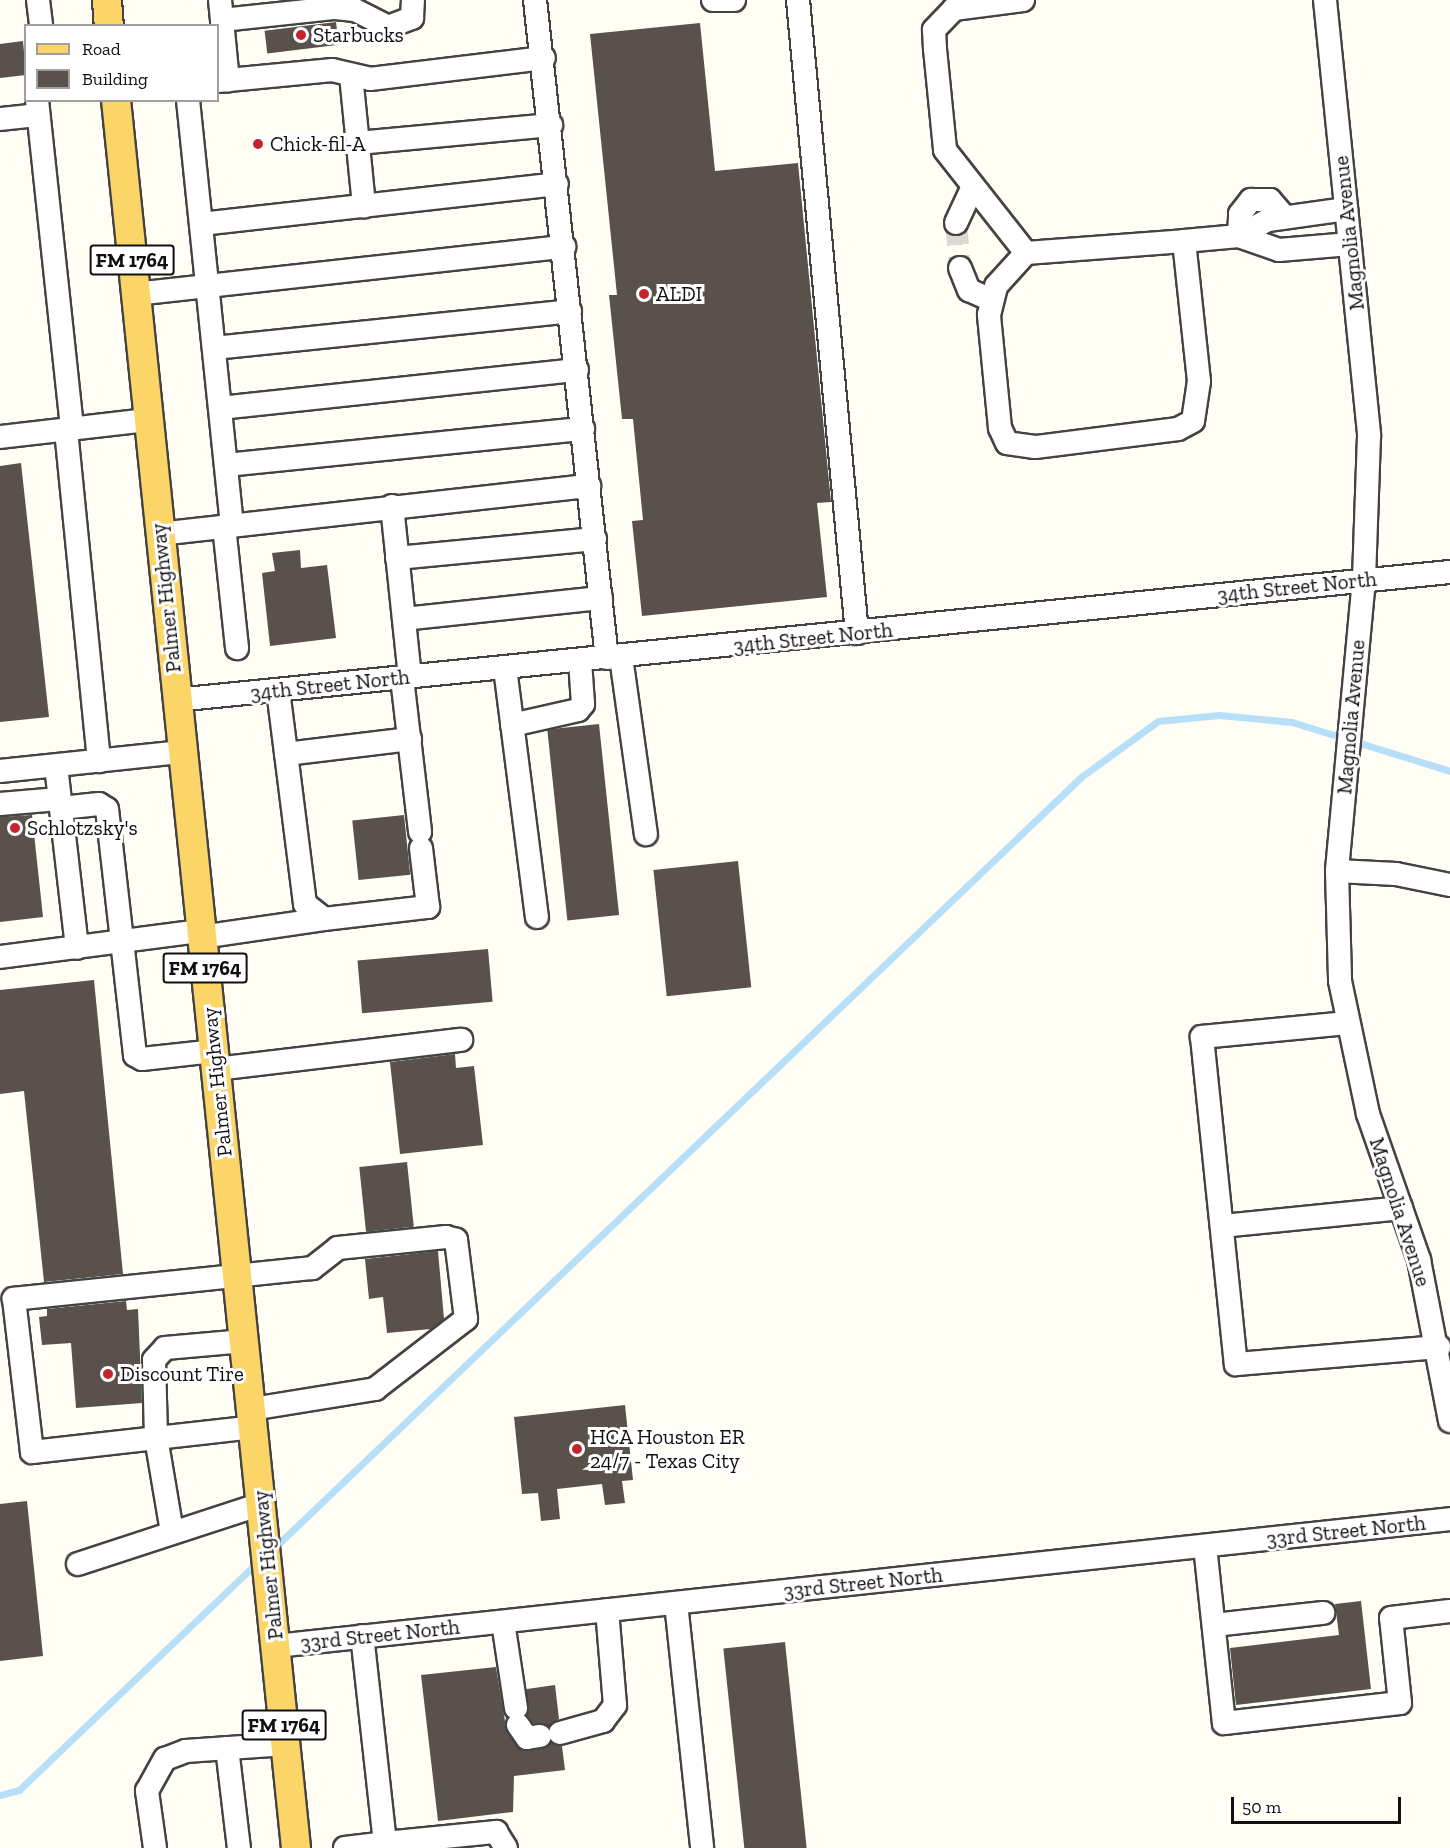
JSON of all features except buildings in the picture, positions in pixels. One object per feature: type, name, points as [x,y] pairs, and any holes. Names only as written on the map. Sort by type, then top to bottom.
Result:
[{"type":"main road","points":[[107,0],[109,24]]},
{"type":"main road","name":"Palmer Highway","points":[[117,102],[147,420],[263,1510],[296,1848]]},
{"type":"street","points":[[38,0],[41,24]]},
{"type":"street","points":[[413,0],[412,18],[387,27],[355,10],[335,8],[221,10],[223,81],[332,70],[370,79],[544,58]]},
{"type":"street","points":[[535,0],[544,58],[601,598],[646,834]]},
{"type":"street","points":[[712,0],[734,0]]},
{"type":"street","points":[[798,0],[857,633]]},
{"type":"street","points":[[1023,0],[954,9],[934,30],[941,139],[973,187],[1026,252]]},
{"type":"street","name":"Magnolia Avenue","points":[[1325,0],[1369,436],[1364,579],[1337,871],[1336,933],[1347,1023],[1368,1114],[1401,1208],[1439,1347],[1450,1421]]},
{"type":"street","points":[[351,75],[364,206]]},
{"type":"street","points":[[188,102],[226,465],[237,648]]},
{"type":"street","points":[[0,119],[38,108],[99,761]]},
{"type":"street","points":[[358,143],[551,125]]},
{"type":"street","points":[[201,224],[557,184]]},
{"type":"street","points":[[956,223],[973,187]]},
{"type":"street","points":[[1184,241],[1199,390],[1193,421],[1178,429],[1035,447],[1007,443],[1000,428],[989,299],[1026,252],[1239,236],[1285,217],[1346,209]]},
{"type":"street","points":[[1239,236],[1279,250],[1350,244]]},
{"type":"street","points":[[135,294],[564,247]]},
{"type":"street","points":[[960,268],[969,290],[989,299]]},
{"type":"street","points":[[214,348],[570,311]]},
{"type":"street","points":[[220,408],[577,370]]},
{"type":"street","points":[[0,437],[147,420]]},
{"type":"street","points":[[226,465],[583,429]]},
{"type":"street","points":[[159,534],[392,506],[589,486]]},
{"type":"street","points":[[0,957],[428,907],[410,739],[404,619],[392,506]]},
{"type":"street","points":[[397,558],[595,538]]},
{"type":"street","name":"34th Street North","points":[[176,700],[1450,572]]},
{"type":"street","points":[[404,619],[601,598]]},
{"type":"street","points":[[512,724],[578,710],[584,704],[580,661]]},
{"type":"street","points":[[505,668],[537,917]]},
{"type":"street","points":[[278,690],[305,904],[324,919]]},
{"type":"street","points":[[286,754],[410,739]]},
{"type":"street","points":[[0,771],[182,752]]},
{"type":"street","points":[[56,766],[77,948]]},
{"type":"street","points":[[0,804],[99,804],[107,809],[121,942],[137,1058],[215,1060],[461,1040]]},
{"type":"street","points":[[1337,871],[1396,874],[1450,885]]},
{"type":"street","points":[[1347,1023],[1202,1037],[1236,1364],[1439,1347]]},
{"type":"street","points":[[1222,1226],[1401,1208]]},
{"type":"street","points":[[446,1237],[456,1240],[466,1319],[375,1389],[253,1418],[156,1437],[32,1452],[14,1299],[312,1268],[338,1248],[446,1237]]},
{"type":"street","points":[[172,1532],[156,1437],[158,1352],[245,1341]]},
{"type":"street","points":[[78,1564],[172,1532],[263,1510]]},
{"type":"street","name":"33rd Street North","points":[[276,1646],[1450,1519]]},
{"type":"street","points":[[1205,1546],[1224,1723],[1400,1702],[1391,1618],[1450,1611]]},
{"type":"street","points":[[676,1603],[702,1848]]},
{"type":"street","points":[[503,1622],[517,1717],[527,1737],[550,1735],[603,1721],[615,1705],[607,1610]]},
{"type":"street","points":[[1214,1625],[1323,1613]]},
{"type":"street","points":[[362,1636],[385,1843]]},
{"type":"street","points":[[155,1848],[147,1791],[155,1772],[165,1759],[186,1751],[286,1744]]},
{"type":"street","points":[[227,1748],[239,1848]]},
{"type":"street","points":[[345,1848],[496,1832],[506,1848]]},
{"type":"waterway","points":[[274,1548],[1081,777],[1158,721],[1219,715],[1292,722],[1450,771]]},
{"type":"waterway","points":[[0,1795],[19,1790],[259,1561]]},
{"type":"tunnel","points":[[956,223],[960,268]]},
{"type":"place","name":"Starbucks","points":[[301,35]]},
{"type":"place","name":"Chick-fil-A","points":[[258,144]]},
{"type":"place","name":"ALDI","points":[[644,294]]},
{"type":"place","name":"Schlotzsky's","points":[[15,828]]},
{"type":"place","name":"Discount Tire","points":[[108,1374]]},
{"type":"place","name":"HCA Houston ER 24/7 - Texas City","points":[[577,1449]]}]
